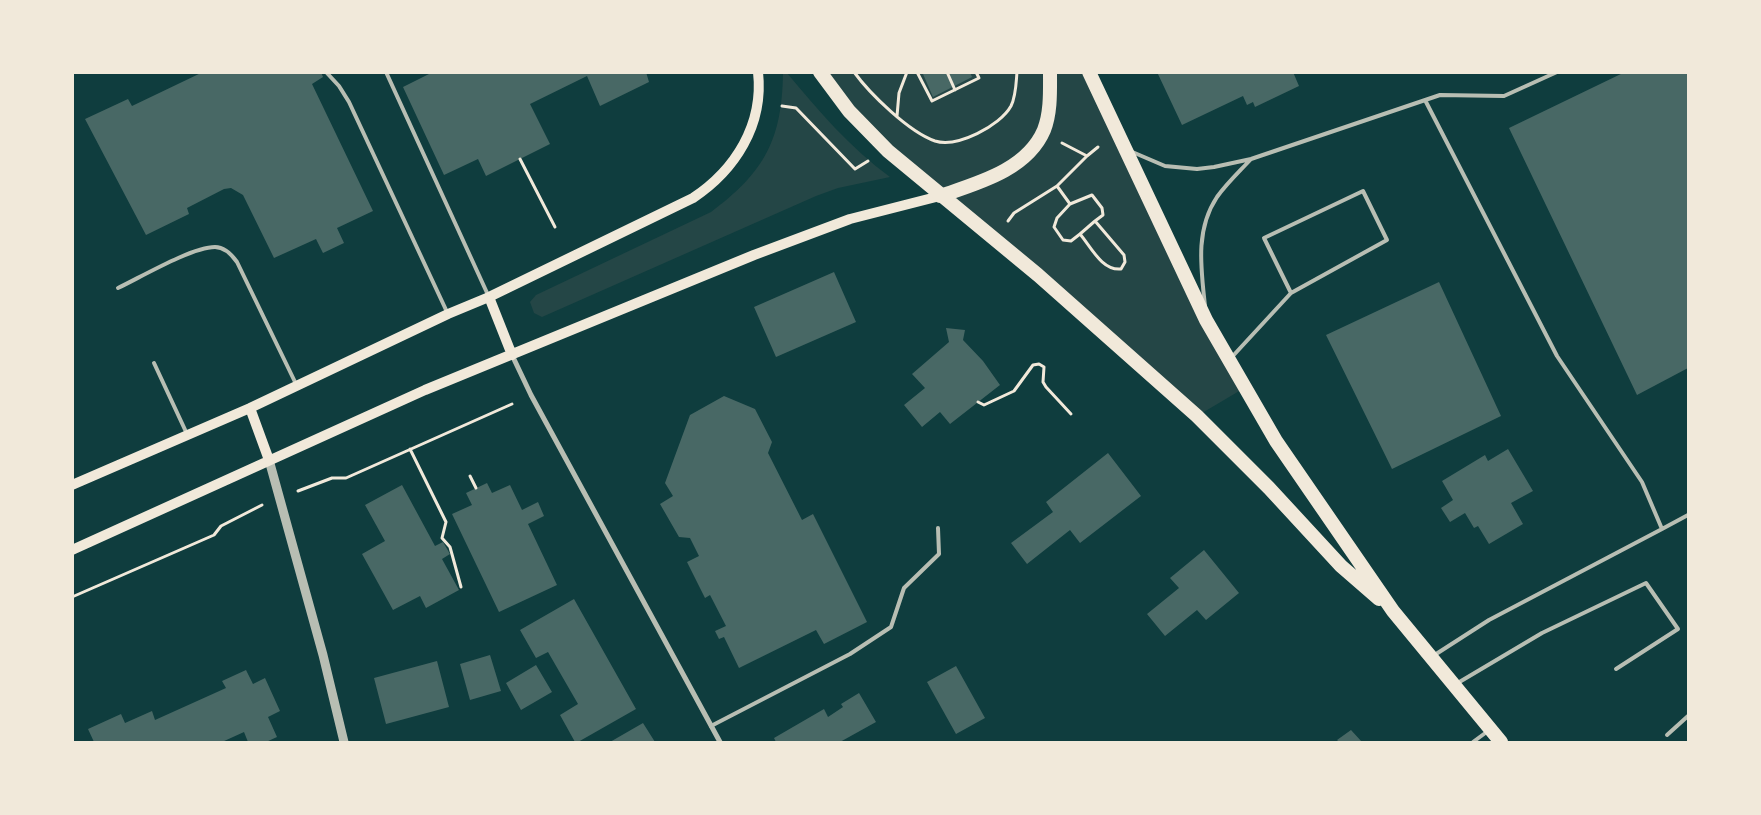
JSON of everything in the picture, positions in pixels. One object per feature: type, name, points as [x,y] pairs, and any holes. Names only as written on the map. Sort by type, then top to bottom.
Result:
[{"type":"highway","points":[[820,72],[849,111],[883,146],[940,196],[1038,275],[1197,416],[1270,488],[1341,566],[1393,611]]},
{"type":"highway","points":[[940,196],[977,184],[998,174],[1014,165],[1033,149],[1044,130],[1048,114],[1050,72]]},
{"type":"highway","points":[[1089,72],[1206,320],[1276,441],[1393,611],[1501,742]]},
{"type":"main road","points":[[72,485],[250,408],[448,314],[489,297],[674,208],[710,187],[731,166],[747,138],[758,107],[758,72]]},
{"type":"main road","points":[[72,550],[425,390],[817,231],[850,219],[940,196]]},
{"type":"main road","points":[[489,297],[512,355]]},
{"type":"main road","points":[[250,408],[269,460]]},
{"type":"street","points":[[512,355],[530,396],[720,742]]},
{"type":"street","points":[[269,460],[323,655],[344,742]]},
{"type":"lane","points":[[326,72],[339,86],[349,102],[448,314]]},
{"type":"lane","points":[[386,72],[489,297]]},
{"type":"lane","points":[[1124,148],[1166,166],[1185,169],[1214,167],[1251,159],[1440,95],[1504,96],[1557,72]]},
{"type":"lane","points":[[1425,100],[1557,356],[1642,482],[1662,529]]},
{"type":"lane","points":[[1206,320],[1200,244],[1205,220],[1218,196],[1251,159]]},
{"type":"lane","points":[[1229,360],[1291,293],[1387,240],[1363,192],[1264,238],[1291,293]]},
{"type":"lane","points":[[118,288],[199,249],[217,246],[230,253],[237,261],[297,386]]},
{"type":"lane","points":[[154,363],[187,435]]},
{"type":"lane","points":[[1431,657],[1489,620],[1688,515]]},
{"type":"lane","points":[[710,726],[850,654],[890,627],[904,588],[939,554],[938,528]]},
{"type":"lane","points":[[1454,685],[1542,633],[1646,583],[1678,629],[1616,669]]},
{"type":"lane","points":[[1667,735],[1688,716]]},
{"type":"lane","points":[[1473,742],[1490,730]]},
{"type":"path","points":[[854,72],[873,95],[897,116],[935,141],[951,142],[977,134],[997,122],[1010,107],[1015,93],[1017,72]]},
{"type":"path","points":[[897,116],[899,93],[907,72]]},
{"type":"path","points":[[917,72],[932,101],[979,78],[976,72]]},
{"type":"path","points":[[947,72],[955,90]]},
{"type":"path","points":[[782,106],[796,108],[855,169],[868,161]]},
{"type":"path","points":[[1062,143],[1087,156]]},
{"type":"path","points":[[1005,224],[1014,213],[1057,186],[1098,146]]},
{"type":"path","points":[[520,159],[555,227]]},
{"type":"path","points":[[1057,186],[1070,204]]},
{"type":"path","points":[[1092,195],[1102,208],[1103,215],[1095,221],[1071,241],[1063,240],[1054,227],[1057,218],[1070,204],[1092,195]]},
{"type":"path","points":[[1080,234],[1106,266],[1112,270],[1121,269],[1126,262],[1124,255],[1095,221]]},
{"type":"path","points":[[978,402],[984,405],[1010,395],[1036,364],[1044,367],[1043,382],[1070,414]]},
{"type":"path","points":[[296,492],[332,478],[346,478],[512,404]]},
{"type":"path","points":[[410,449],[446,522],[442,538],[450,547],[461,587]]},
{"type":"path","points":[[470,476],[476,488]]},
{"type":"path","points":[[72,597],[214,536],[220,526],[248,511]]},
{"type":"shaded area","points":[[783,73],[787,73],[848,141],[890,177],[838,188],[816,196],[542,317],[534,313],[530,302],[536,295],[711,212],[745,183],[767,152],[774,135],[779,117]]},
{"type":"shaded area","points":[[820,73],[1090,73],[1246,387],[1197,416],[888,151]]},
{"type":"building","points":[[203,72],[321,72],[323,77],[312,84],[373,211],[337,228],[344,243],[323,253],[316,239],[274,258],[243,195],[231,188],[224,189],[187,208],[189,214],[146,235],[85,119],[128,99],[132,106]]},
{"type":"building","points":[[433,72],[646,72],[649,82],[600,106],[587,76],[530,104],[550,144],[486,176],[478,159],[444,175],[403,87]]},
{"type":"building","points":[[926,72],[970,72],[972,77],[933,97],[923,74]]},
{"type":"building","points":[[1157,72],[1293,72],[1299,86],[1255,107],[1253,102],[1247,105],[1243,96],[1182,125]]},
{"type":"building","points":[[1625,72],[1688,72],[1688,368],[1637,395],[1509,128]]},
{"type":"building","points":[[834,272],[856,322],[776,357],[754,307]]},
{"type":"building","points":[[1439,282],[1501,416],[1392,469],[1326,335]]},
{"type":"building","points":[[946,328],[965,330],[963,340],[983,361],[1000,385],[950,424],[940,412],[922,427],[904,405],[925,388],[912,374],[949,342]]},
{"type":"building","points":[[724,396],[755,409],[772,442],[768,453],[802,520],[813,514],[867,622],[824,644],[816,630],[739,668],[724,637],[719,639],[715,631],[726,626],[710,595],[705,598],[687,562],[699,556],[690,538],[679,537],[660,504],[673,496],[665,483],[690,415]]},
{"type":"building","points":[[1508,449],[1533,491],[1511,503],[1523,524],[1489,544],[1478,526],[1474,528],[1465,513],[1450,522],[1441,508],[1453,500],[1442,481],[1485,455],[1488,461]]},
{"type":"building","points":[[1108,453],[1141,496],[1080,543],[1070,530],[1027,564],[1011,543],[1053,512],[1046,502]]},
{"type":"building","points":[[487,483],[492,493],[510,485],[522,510],[538,502],[544,516],[528,524],[557,585],[499,612],[452,514],[472,505],[466,493]]},
{"type":"building","points":[[402,485],[435,546],[443,542],[450,554],[442,559],[459,590],[426,608],[420,596],[393,610],[362,554],[385,541],[365,505]]},
{"type":"building","points":[[1204,550],[1239,593],[1206,620],[1197,610],[1165,636],[1147,614],[1179,588],[1170,578]]},
{"type":"building","points":[[574,599],[636,709],[578,742],[575,742],[560,715],[578,704],[548,652],[536,658],[520,630]]},
{"type":"building","points":[[490,655],[501,691],[470,700],[460,664]]},
{"type":"building","points":[[437,661],[449,707],[386,724],[374,678]]},
{"type":"building","points":[[536,665],[552,692],[521,710],[506,683]]},
{"type":"building","points":[[956,666],[985,718],[956,734],[927,682]]},
{"type":"building","points":[[246,670],[253,684],[265,678],[280,711],[268,717],[277,737],[266,742],[248,742],[244,732],[222,742],[94,742],[88,729],[121,714],[125,723],[152,711],[155,720],[226,688],[222,681]]},
{"type":"building","points":[[859,693],[876,722],[840,742],[776,742],[774,738],[824,709],[828,717],[843,707],[841,704]]},
{"type":"building","points":[[643,723],[655,742],[610,742]]},
{"type":"building","points":[[1351,730],[1362,742],[1339,742],[1337,740]]}]
